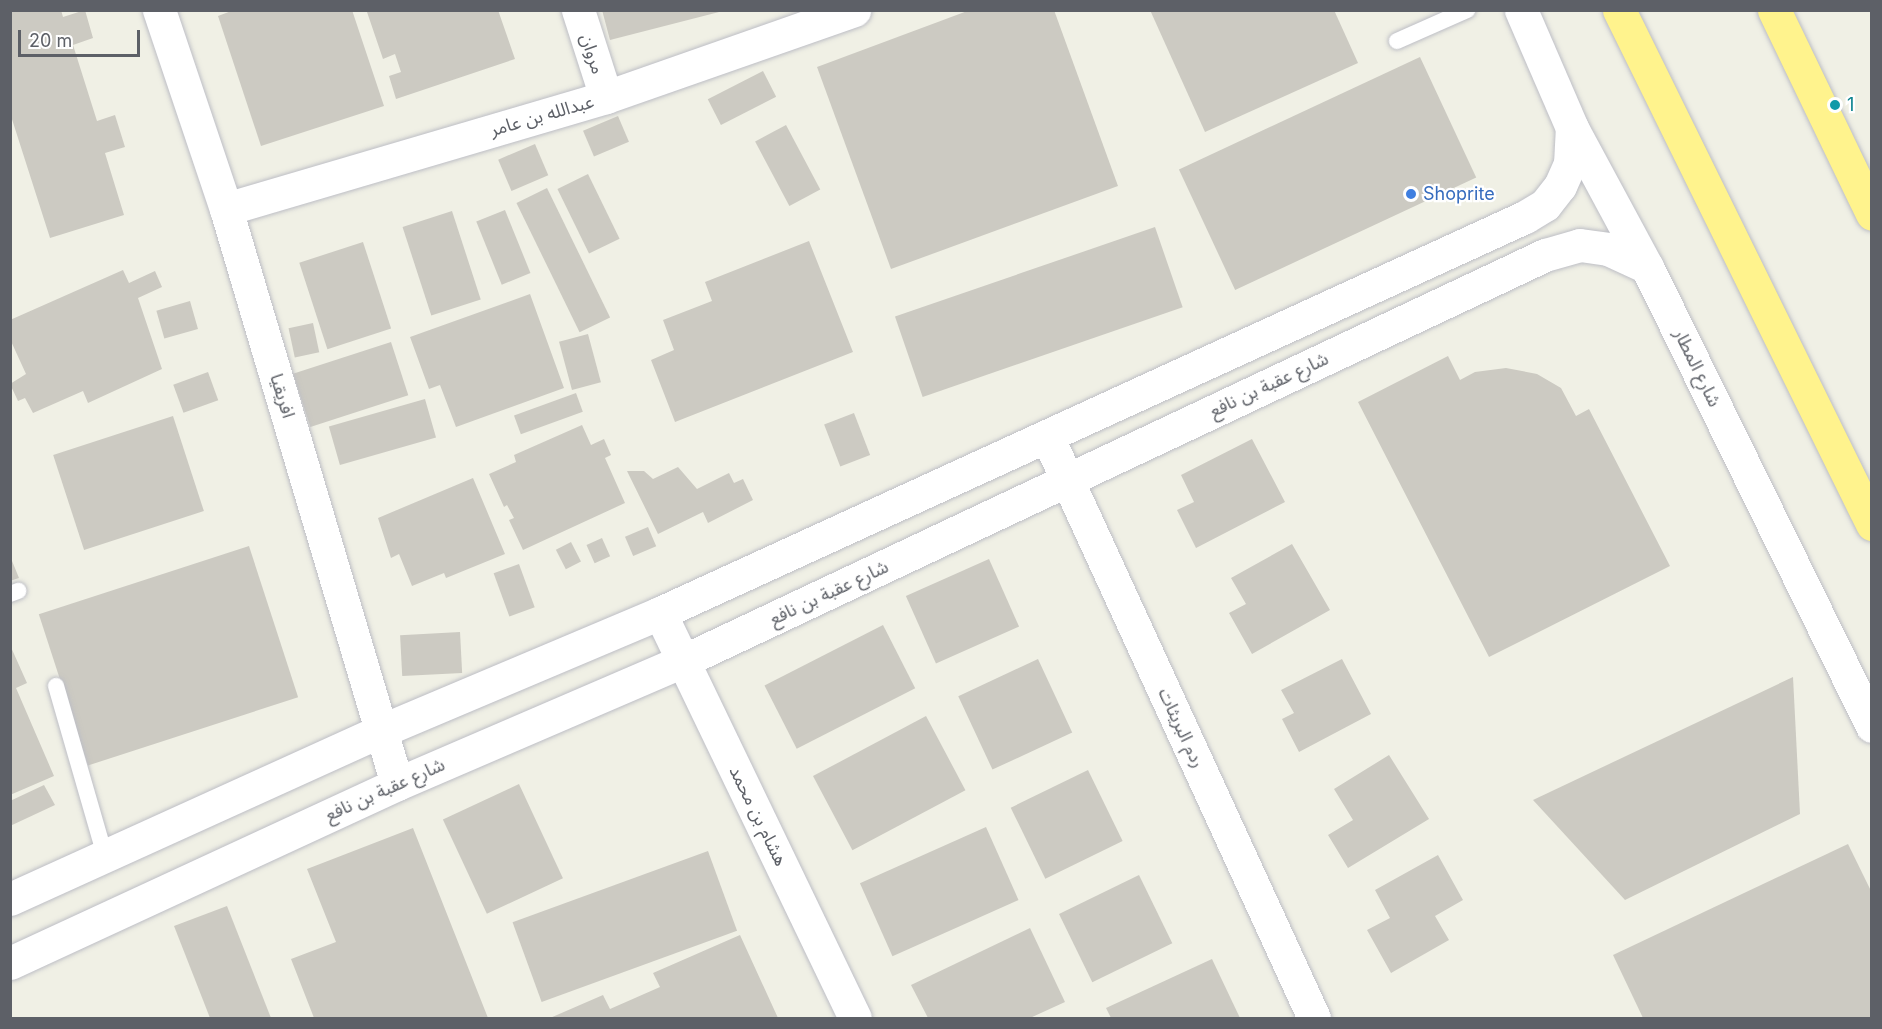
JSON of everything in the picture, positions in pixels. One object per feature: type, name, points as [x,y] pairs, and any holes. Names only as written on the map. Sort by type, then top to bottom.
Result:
[{"type":"highway","points":[[1619,10],[1872,524]]},
{"type":"highway","points":[[1774,10],[1872,214]]},
{"type":"street","name":"افريقيا","points":[[159,10],[226,209],[383,730],[397,784]]},
{"type":"street","name":"مروان","points":[[578,10],[606,97]]},
{"type":"street","name":"عبدالله بن عامر","points":[[226,209],[606,97],[854,10]]},
{"type":"street","name":"شارع المطار","points":[[1521,10],[1572,128],[1647,267],[1872,726]]},
{"type":"street","points":[[10,899],[383,730],[660,613],[1048,438],[1525,217],[1545,205],[1560,186],[1570,164],[1572,128]]},
{"type":"street","name":"شارع عقبة بن نافع","points":[[10,963],[397,784],[683,661],[1068,482],[1545,255],[1580,245],[1608,249],[1647,267]]},
{"type":"street","name":"ردم البريثات","points":[[1048,438],[1314,1018]]},
{"type":"street","name":"هشام بن محمد","points":[[660,613],[855,1018]]},
{"type":"lane","points":[[1397,41],[1446,15],[1467,10]]},
{"type":"lane","points":[[56,686],[105,856]]},
{"type":"building","points":[[10,10],[61,10],[63,17],[85,10],[93,38],[73,45],[97,121],[115,115],[125,147],[105,153],[124,215],[50,238],[10,113]]},
{"type":"building","points":[[234,10],[352,10],[384,106],[261,146],[218,16]]},
{"type":"building","points":[[498,10],[515,59],[396,99],[389,76],[401,72],[395,54],[383,59],[367,12]]},
{"type":"building","points":[[602,10],[723,10],[723,11],[610,40]]},
{"type":"building","points":[[970,10],[1054,10],[1118,186],[891,269],[817,67]]},
{"type":"building","points":[[1150,10],[1334,10],[1358,63],[1205,132]]},
{"type":"building","points":[[1420,57],[1476,178],[1235,290],[1179,169]]},
{"type":"building","points":[[763,71],[776,97],[721,125],[708,99]]},
{"type":"building","points":[[618,116],[629,142],[594,157],[583,131]]},
{"type":"building","points":[[786,125],[820,189],[789,206],[755,141]]},
{"type":"building","points":[[535,144],[548,175],[511,191],[498,160]]},
{"type":"building","points":[[588,174],[620,239],[589,254],[557,189]]},
{"type":"building","points":[[547,188],[610,317],[580,332],[516,203]]},
{"type":"building","points":[[505,210],[530,273],[502,285],[476,222]]},
{"type":"building","points":[[452,211],[481,299],[431,316],[403,227]]},
{"type":"building","points":[[1155,227],[1183,307],[923,397],[895,317]]},
{"type":"building","points":[[809,241],[853,352],[675,422],[651,360],[674,350],[663,320],[712,301],[705,282]]},
{"type":"building","points":[[363,242],[391,329],[327,349],[299,263]]},
{"type":"building","points":[[123,270],[129,283],[155,271],[162,287],[138,298],[162,369],[88,403],[83,391],[33,413],[25,398],[18,401],[10,384],[26,374],[10,339],[10,320]]},
{"type":"building","points":[[530,294],[564,388],[456,427],[440,385],[429,389],[410,337]]},
{"type":"building","points":[[190,301],[198,329],[164,339],[156,311]]},
{"type":"building","points":[[313,323],[319,352],[295,358],[289,328]]},
{"type":"building","points":[[588,334],[601,382],[572,390],[559,342]]},
{"type":"building","points":[[391,342],[408,395],[310,427],[293,374]]},
{"type":"building","points":[[1448,356],[1460,380],[1475,372],[1506,368],[1537,374],[1561,388],[1576,416],[1589,409],[1670,566],[1489,657],[1358,402]]},
{"type":"building","points":[[208,372],[218,400],[183,413],[173,385]]},
{"type":"building","points":[[576,393],[583,412],[521,434],[514,416]]},
{"type":"building","points":[[425,399],[436,437],[340,465],[329,427]]},
{"type":"building","points":[[854,413],[870,455],[840,466],[824,424]]},
{"type":"building","points":[[173,416],[204,511],[84,550],[53,455]]},
{"type":"building","points":[[582,425],[591,445],[604,439],[611,455],[605,458],[625,503],[523,550],[509,520],[514,518],[507,505],[504,507],[489,474],[516,462],[514,455]]},
{"type":"building","points":[[1252,439],[1285,502],[1196,548],[1177,510],[1194,502],[1181,475]]},
{"type":"building","points":[[678,467],[697,489],[729,473],[734,483],[743,479],[753,500],[708,523],[703,512],[658,534],[627,471],[644,471],[653,479]]},
{"type":"building","points":[[473,478],[505,554],[446,578],[444,573],[412,586],[399,554],[391,558],[378,518]]},
{"type":"building","points":[[648,527],[656,546],[633,556],[625,537]]},
{"type":"building","points":[[602,538],[610,556],[595,563],[586,545]]},
{"type":"building","points":[[571,542],[581,562],[566,569],[556,550]]},
{"type":"building","points":[[1292,544],[1330,610],[1252,654],[1229,613],[1246,604],[1231,578]]},
{"type":"building","points":[[249,546],[298,697],[88,766],[39,614]]},
{"type":"building","points":[[10,556],[19,578],[10,581]]},
{"type":"building","points":[[989,559],[1019,627],[936,664],[906,596]]},
{"type":"building","points":[[519,564],[535,607],[509,616],[494,573]]},
{"type":"building","points":[[883,625],[915,688],[797,749],[764,685]]},
{"type":"building","points":[[460,632],[462,673],[402,676],[400,635]]},
{"type":"building","points":[[10,645],[27,683],[16,688],[54,776],[10,795]]},
{"type":"building","points":[[1038,659],[1072,732],[992,770],[958,696]]},
{"type":"building","points":[[1342,659],[1371,714],[1299,752],[1282,719],[1294,713],[1281,690]]},
{"type":"building","points":[[1793,677],[1800,814],[1625,900],[1533,800]]},
{"type":"building","points":[[926,716],[965,790],[852,850],[813,776]]},
{"type":"building","points":[[1389,755],[1429,819],[1348,868],[1328,835],[1353,820],[1334,789]]},
{"type":"building","points":[[1088,770],[1123,841],[1045,879],[1011,808]]},
{"type":"building","points":[[519,784],[563,878],[487,914],[443,819]]},
{"type":"building","points":[[44,785],[55,805],[10,826],[10,801]]},
{"type":"building","points":[[986,827],[1019,900],[892,956],[860,883]]},
{"type":"building","points":[[413,828],[488,1018],[314,1018],[291,959],[336,942],[307,869]]},
{"type":"building","points":[[1848,844],[1872,893],[1872,1018],[1643,1018],[1613,955]]},
{"type":"building","points":[[708,851],[737,931],[542,1002],[513,922]]},
{"type":"building","points":[[1438,855],[1463,900],[1435,916],[1449,940],[1391,973],[1367,930],[1390,918],[1375,890]]},
{"type":"building","points":[[1139,875],[1172,943],[1092,982],[1059,914]]},
{"type":"building","points":[[227,906],[271,1018],[210,1018],[174,926]]},
{"type":"building","points":[[1030,928],[1065,1002],[1030,1018],[928,1018],[911,985]]},
{"type":"building","points":[[740,935],[778,1018],[550,1018],[603,995],[610,1009],[660,987],[653,973]]},
{"type":"building","points":[[1212,959],[1240,1018],[1111,1018],[1106,1008]]},
{"type":"place","name":"1","points":[[1835,105]]},
{"type":"place","name":"Shoprite","points":[[1411,194]]}]
